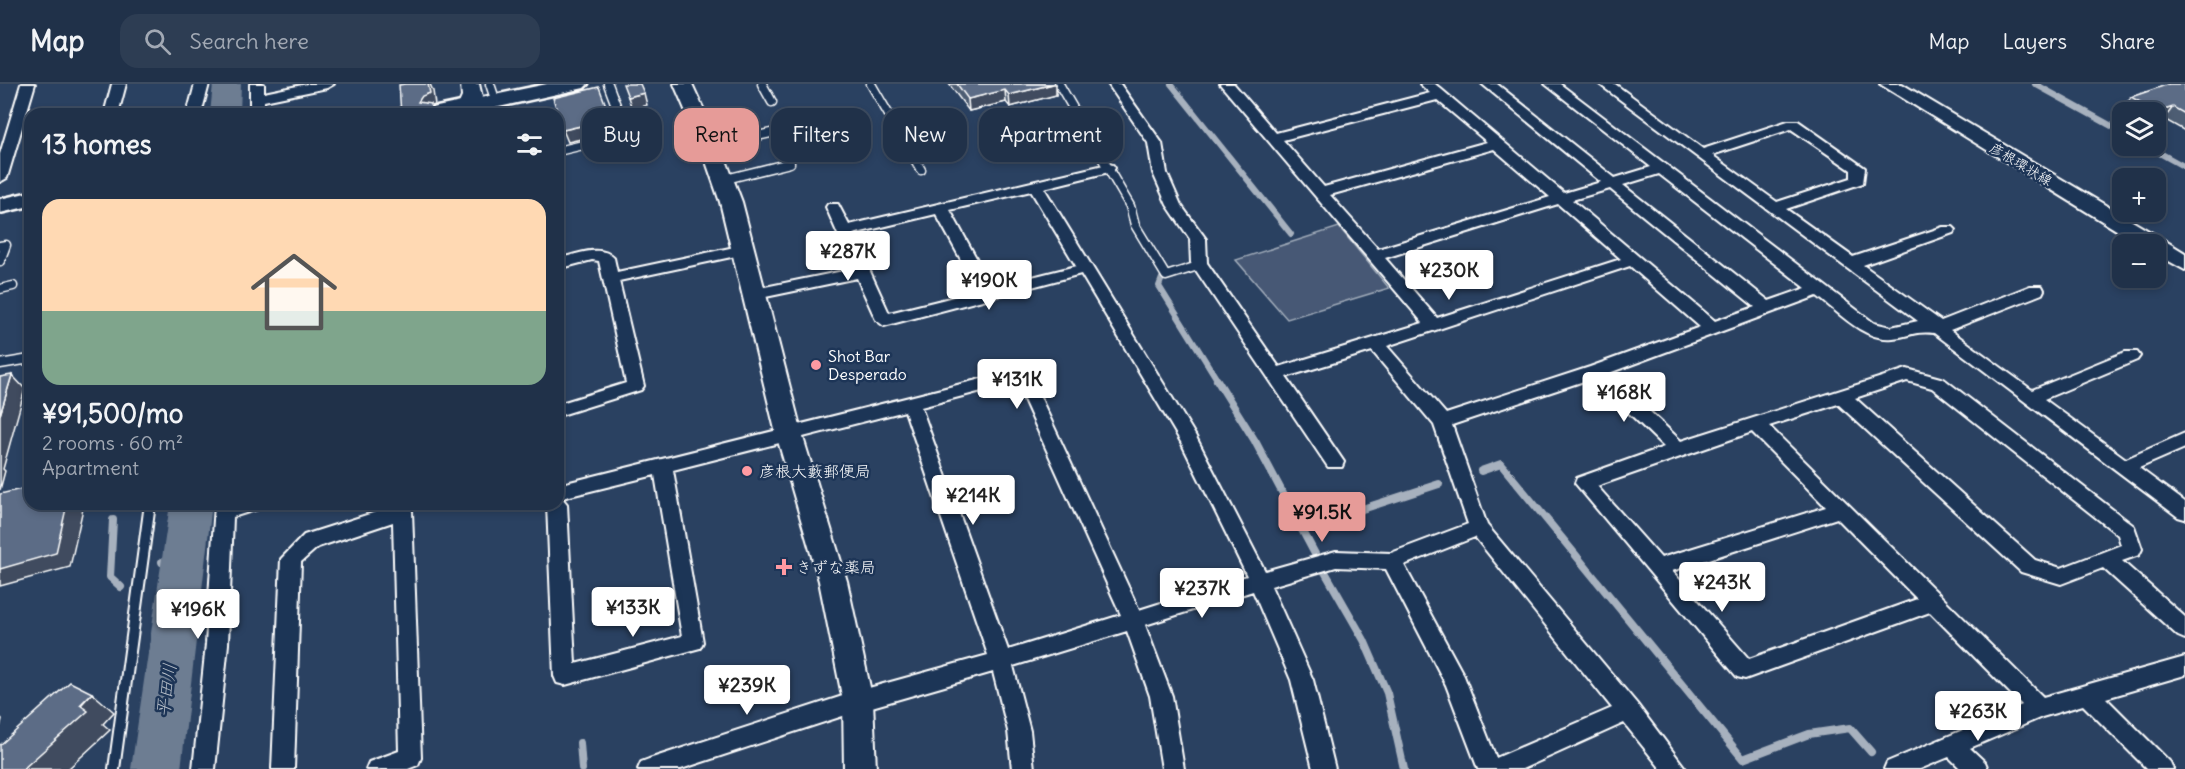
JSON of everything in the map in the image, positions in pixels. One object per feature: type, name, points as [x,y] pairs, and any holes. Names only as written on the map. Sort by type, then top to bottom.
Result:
[{"type":"main road","points":[[475,108],[499,99],[533,94],[564,85]]},
{"type":"main road","points":[[2,208],[24,201]]},
{"type":"street","points":[[0,178],[28,84]]},
{"type":"street","points":[[113,108],[119,84]]},
{"type":"street","points":[[196,108],[202,84]]},
{"type":"street","points":[[257,108],[257,91],[327,84]]},
{"type":"street","points":[[468,108],[472,97],[470,84]]},
{"type":"street","points":[[683,84],[694,108]]},
{"type":"street","points":[[1229,86],[1248,84]]},
{"type":"street","points":[[1427,84],[1712,328]]},
{"type":"street","points":[[1490,84],[1767,308]]},
{"type":"street","points":[[1552,84],[1868,327],[1891,333],[1915,326],[1939,328],[2036,290]]},
{"type":"street","points":[[1606,84],[1853,263],[1939,328],[1946,336],[2185,512]]},
{"type":"street","name":"彦根環状線","points":[[1889,84],[2137,234]]},
{"type":"street","points":[[1112,86],[1155,143],[1160,173],[1174,205],[1198,239],[1201,266],[1335,462]]},
{"type":"street","points":[[1229,86],[1433,324]]},
{"type":"street","points":[[1273,138],[1439,95]]},
{"type":"street","points":[[1701,154],[1793,124],[1858,168],[1858,180],[1776,207]]},
{"type":"street","points":[[1320,194],[1497,144]]},
{"type":"street","points":[[716,162],[744,250],[789,434],[833,581],[858,701],[861,769]]},
{"type":"street","points":[[844,231],[1108,168]]},
{"type":"street","points":[[1373,256],[1662,168]]},
{"type":"street","points":[[1035,185],[1189,440],[1259,581],[1302,680],[1324,769]]},
{"type":"street","points":[[833,207],[884,320],[1086,268]]},
{"type":"street","points":[[941,208],[987,294]]},
{"type":"street","points":[[1853,263],[1948,230]]},
{"type":"street","points":[[610,279],[744,250]]},
{"type":"street","name":"彦根環状線","points":[[2166,252],[2185,263]]},
{"type":"street","points":[[564,262],[592,255],[606,258],[635,386],[564,408]]},
{"type":"street","points":[[1274,374],[1376,344],[1633,260]]},
{"type":"street","points":[[756,294],[862,272]]},
{"type":"street","points":[[1442,422],[1596,371],[1819,290]]},
{"type":"street","points":[[1376,344],[1442,422],[1479,528],[1675,769]]},
{"type":"street","points":[[2030,398],[2131,356]]},
{"type":"street","points":[[1596,371],[1678,449]]},
{"type":"street","points":[[564,491],[1021,375],[1133,620],[1161,696],[1173,769]]},
{"type":"street","points":[[1840,395],[2028,566],[2061,576],[2132,549],[2127,531],[1938,383],[1907,375],[1840,395],[1756,425],[1678,449],[1584,483],[1659,567],[1745,670],[1934,602]]},
{"type":"street","points":[[910,403],[1001,661],[1019,731],[1023,769]]},
{"type":"street","points":[[1756,425],[2039,708]]},
{"type":"street","points":[[2125,467],[2185,440]]},
{"type":"street","points":[[557,510],[565,676],[693,642],[663,467]]},
{"type":"street","points":[[1659,567],[1842,509]]},
{"type":"street","points":[[204,769],[217,644],[224,510]]},
{"type":"street","points":[[283,769],[291,559],[311,541],[402,511],[410,758],[377,769]]},
{"type":"street","points":[[649,769],[684,763],[858,701],[1001,661],[1259,581],[1335,559],[1392,561],[1479,528]]},
{"type":"street","points":[[2106,559],[2185,630]]},
{"type":"street","points":[[1392,561],[1456,683],[1489,769]]},
{"type":"street","points":[[1895,769],[2039,708],[2185,666]]},
{"type":"street","points":[[2088,695],[2162,769]]},
{"type":"street","points":[[1497,769],[1629,711]]},
{"type":"street","points":[[1951,744],[1977,769]]},
{"type":"lane","points":[[608,84],[617,108]]},
{"type":"lane","points":[[762,84],[772,102]]},
{"type":"lane","points":[[870,84],[921,170]]},
{"type":"lane","points":[[1059,84],[1131,206],[1135,225],[1166,276],[1201,266]]},
{"type":"lane","points":[[564,150],[582,145]]},
{"type":"lane","points":[[722,180],[790,163]]},
{"type":"lane","points":[[0,246],[6,245],[0,261]]},
{"type":"lane","points":[[0,289],[13,286]]},
{"type":"lane","points":[[0,364],[24,360]]},
{"type":"lane","points":[[114,769],[149,510]]},
{"type":"shaded area","points":[[1339,227],[1389,288],[1287,319],[1236,260]]},
{"type":"water","points":[[184,673],[176,769],[139,769],[145,724]]},
{"type":"building","points":[[428,84],[430,93],[422,96],[418,102],[431,104],[431,108],[401,108],[399,85]]},
{"type":"building","points":[[623,84],[640,84],[644,93],[628,97]]},
{"type":"building","points":[[957,84],[1053,84],[1009,95],[1005,90],[968,99]]},
{"type":"building","points":[[2169,84],[2185,84],[2185,114],[2173,107],[2166,109],[2166,102],[2140,102],[2131,97]]},
{"type":"building","points":[[599,87],[607,108],[582,108],[582,126],[564,130],[564,108],[556,108],[553,98]]},
{"type":"building","points":[[12,375],[0,415],[0,377]]},
{"type":"building","points":[[24,488],[24,510],[66,510],[56,553],[0,569],[0,494]]},
{"type":"building","points":[[70,682],[92,693],[80,705],[88,711],[23,769],[0,769],[0,745]]},
{"type":"waterway","name":"平田川","points":[[225,108],[227,84]]},
{"type":"waterway","points":[[1171,84],[1291,234]]},
{"type":"waterway","points":[[2035,84],[2112,126]]},
{"type":"waterway","points":[[2165,156],[2185,167]]},
{"type":"waterway","points":[[1162,278],[1159,286],[1218,381]]},
{"type":"waterway","points":[[1217,380],[1255,441],[1302,529]]},
{"type":"waterway","points":[[1481,471],[1501,464],[1743,759],[1809,734],[1850,728],[1871,752]]},
{"type":"waterway","points":[[1302,529],[1439,484]]},
{"type":"waterway","name":"平田川","points":[[156,769],[190,510]]},
{"type":"waterway","points":[[113,520],[110,577],[121,587]]},
{"type":"waterway","points":[[1302,529],[1315,554]]},
{"type":"waterway","points":[[162,562],[185,556]]},
{"type":"waterway","points":[[1325,572],[1364,640],[1387,693],[1404,769]]},
{"type":"waterway","points":[[580,743],[582,769]]},
{"type":"place","name":"Shot Bar Desperado","points":[[816,365]]},
{"type":"place","name":"彦根大藪郵便局","points":[[747,471]]},
{"type":"place","name":"きずな薬局","points":[[784,567]]}]
